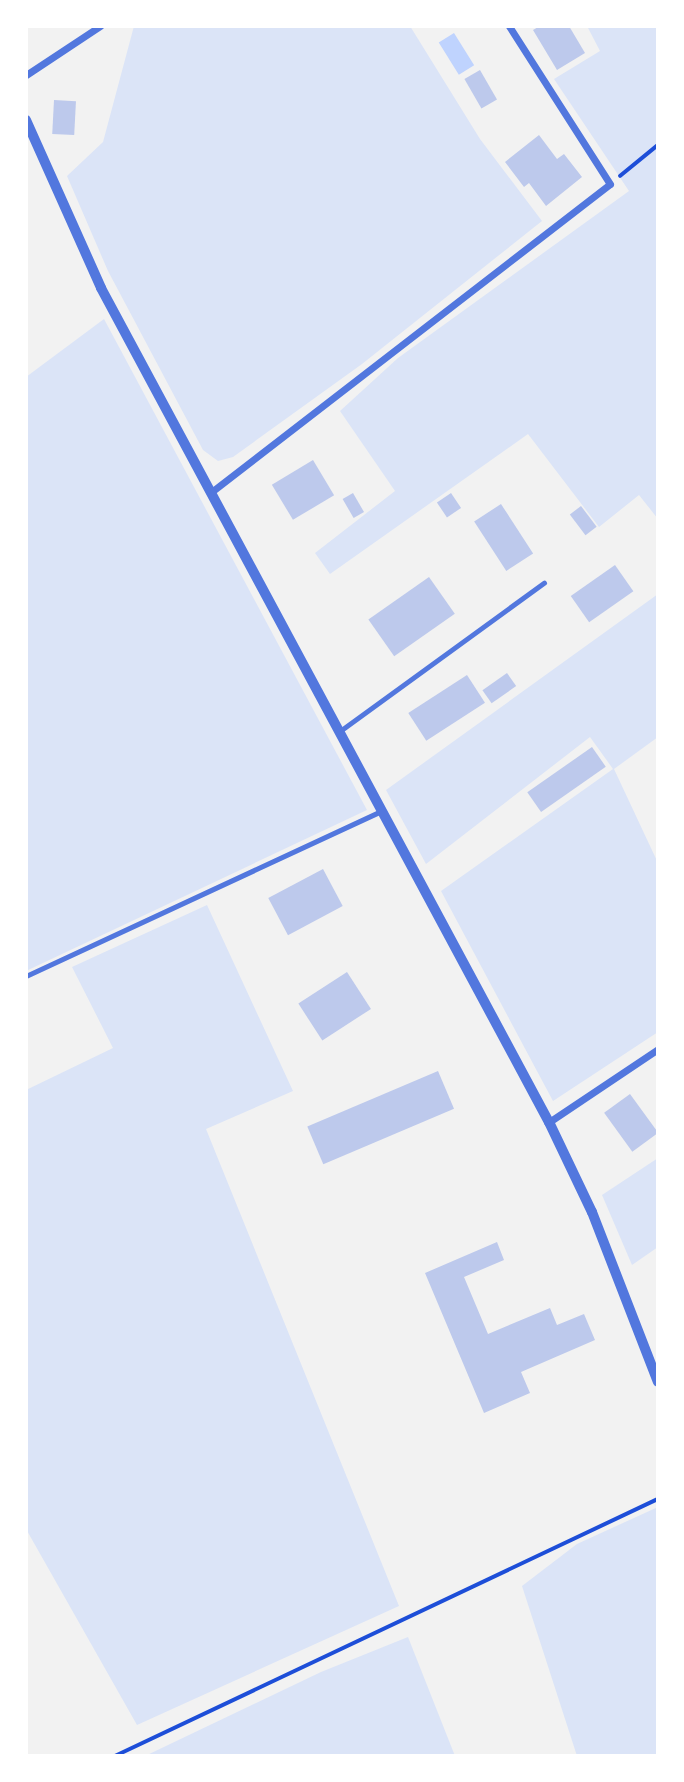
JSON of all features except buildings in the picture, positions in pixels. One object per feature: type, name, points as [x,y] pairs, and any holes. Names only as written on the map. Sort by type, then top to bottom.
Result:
[{"type":"street","points":[[26,75],[100,26]]},
{"type":"street","points":[[210,493],[610,184],[509,26]]},
{"type":"street","points":[[26,120],[101,288],[549,1122],[592,1212],[654,1357],[658,1382]]},
{"type":"street","points":[[549,1122],[658,1049]]},
{"type":"lane","points":[[339,731],[544,583]]},
{"type":"lane","points":[[26,975],[382,811]]},
{"type":"path","points":[[610,184],[658,145]]},
{"type":"path","points":[[116,1756],[658,1499]]},
{"type":"shaded area","points":[[134,26],[410,26],[480,139],[542,221],[362,364],[233,457],[218,461],[203,450],[108,271],[67,176],[103,142]]},
{"type":"shaded area","points":[[587,26],[658,26],[658,519],[639,495],[599,527],[528,434],[330,574],[315,553],[395,491],[340,411],[398,358],[629,191],[554,79],[600,51]]},
{"type":"shaded area","points":[[104,319],[367,810],[26,971],[26,377]]},
{"type":"shaded area","points":[[658,594],[658,737],[614,769],[658,863],[658,1032],[553,1101],[441,891],[613,769],[590,737],[426,864],[386,790]]},
{"type":"shaded area","points":[[207,905],[293,1091],[206,1129],[399,1606],[137,1725],[26,1529],[26,1090],[113,1048],[72,967]]},
{"type":"shaded area","points":[[658,1158],[658,1247],[632,1265],[602,1195]]},
{"type":"shaded area","points":[[658,1507],[658,1756],[577,1756],[522,1586],[577,1544]]},
{"type":"shaded area","points":[[408,1637],[455,1756],[145,1756],[321,1672]]},
{"type":"water","points":[[454,33],[474,65],[459,75],[439,43]]}]
